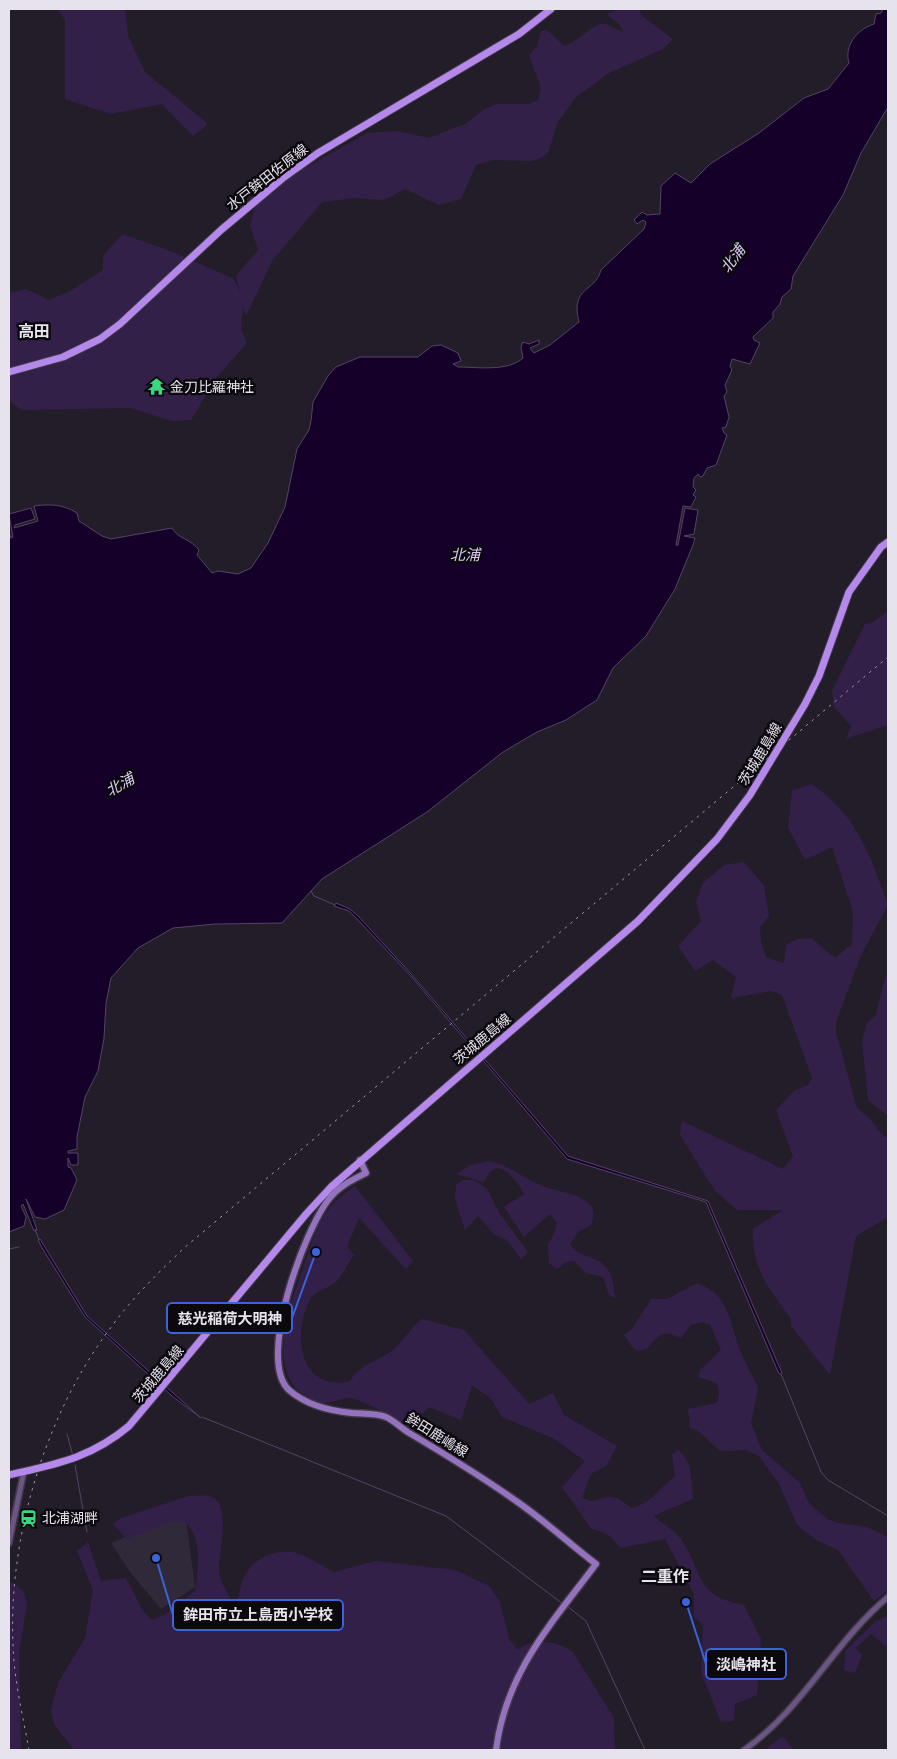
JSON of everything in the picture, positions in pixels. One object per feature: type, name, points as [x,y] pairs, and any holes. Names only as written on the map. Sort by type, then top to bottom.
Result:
[{"type":"main road","name":"水戸鉾田佐原線","points":[[9,372],[63,357],[106,335],[282,178],[318,153],[519,34],[551,9]]},
{"type":"main road","name":"茨城鹿島線","points":[[9,1475],[71,1460],[101,1447],[129,1426],[307,1213],[360,1160],[658,902],[729,824],[759,782],[805,704],[818,676],[849,592],[881,548],[888,542]]},
{"type":"main road","name":"鉾田鹿嶋線","points":[[360,1160],[366,1173],[348,1182],[335,1192],[316,1219],[296,1263],[280,1324],[280,1374],[285,1384],[294,1394],[325,1409],[386,1417],[444,1453],[537,1516],[596,1564],[530,1652],[516,1677],[507,1700],[496,1750]]},
{"type":"street","points":[[307,1213],[316,1219]]},
{"type":"street","points":[[9,1543],[24,1471]]},
{"type":"street","points":[[744,1750],[758,1740],[791,1709],[840,1646],[888,1597]]},
{"type":"shaded area","points":[[58,9],[125,9],[128,36],[145,72],[208,124],[193,136],[162,104],[111,114],[65,99],[65,20]]},
{"type":"shaded area","points":[[619,9],[639,9],[641,15],[673,39],[663,49],[609,73],[576,97],[558,122],[548,153],[541,158],[532,161],[492,160],[476,165],[461,199],[439,205],[405,189],[384,200],[355,198],[322,202],[272,261],[246,316],[243,306],[241,329],[247,343],[216,378],[191,420],[172,421],[130,408],[21,410],[9,400],[9,293],[26,289],[49,300],[70,291],[103,270],[103,256],[122,234],[173,252],[234,279],[240,293],[236,276],[258,250],[250,225],[255,206],[298,172],[367,133],[397,131],[429,138],[465,124],[483,110],[496,104],[529,104],[538,100],[541,88],[529,56],[537,46],[541,31],[547,30],[564,46],[601,24],[623,32],[620,25],[607,14]]},
{"type":"shaded area","points":[[888,611],[888,725],[846,739],[851,726],[834,707],[832,691],[865,624],[872,623]]},
{"type":"shaded area","points":[[811,784],[827,796],[851,822],[868,853],[888,905],[861,955],[836,1022],[836,1033],[857,1108],[869,1118],[884,1137],[888,1136],[888,1217],[856,1236],[830,1375],[791,1326],[791,1319],[763,1277],[755,1256],[753,1229],[783,1210],[737,1210],[715,1191],[680,1135],[682,1121],[783,1169],[793,1156],[776,1110],[795,1090],[808,1085],[812,1078],[782,995],[771,991],[731,998],[736,977],[713,960],[695,971],[678,946],[701,921],[696,902],[703,883],[724,865],[744,862],[764,886],[769,916],[760,927],[761,942],[766,957],[784,963],[786,945],[798,939],[811,938],[835,958],[852,944],[853,912],[832,847],[805,860],[788,828],[792,791]]},
{"type":"shaded area","points":[[888,974],[888,1116],[868,1100],[862,1040],[866,1025],[876,1015],[885,978]]},
{"type":"shaded area","points":[[489,1161],[504,1166],[545,1187],[575,1195],[591,1206],[593,1218],[591,1225],[578,1232],[570,1244],[581,1254],[597,1260],[606,1267],[612,1278],[615,1298],[609,1295],[603,1277],[586,1273],[574,1261],[566,1262],[557,1269],[549,1263],[548,1244],[557,1223],[550,1214],[524,1237],[504,1207],[524,1194],[511,1175],[500,1169],[494,1169],[489,1173],[484,1182],[456,1174],[471,1165]]},
{"type":"shaded area","points":[[463,1180],[474,1180],[487,1189],[500,1214],[528,1252],[521,1259],[507,1240],[495,1235],[478,1216],[465,1230],[455,1199],[456,1185]]},
{"type":"shaded area","points":[[355,1186],[413,1261],[406,1269],[359,1218],[347,1247],[354,1255],[337,1281],[313,1295],[305,1312],[301,1327],[301,1342],[304,1357],[310,1369],[320,1378],[333,1382],[350,1381],[360,1369],[395,1348],[422,1319],[464,1330],[529,1404],[553,1393],[564,1415],[617,1446],[606,1466],[591,1474],[582,1498],[595,1501],[605,1497],[613,1497],[632,1508],[638,1506],[650,1499],[675,1476],[672,1454],[678,1450],[683,1454],[689,1465],[693,1499],[653,1516],[680,1538],[690,1554],[703,1583],[709,1590],[728,1601],[744,1605],[761,1639],[757,1695],[735,1704],[734,1721],[721,1722],[701,1672],[703,1625],[694,1617],[694,1594],[665,1539],[620,1548],[609,1535],[591,1528],[562,1487],[585,1461],[553,1438],[502,1417],[490,1397],[472,1386],[461,1420],[429,1407],[409,1427],[376,1408],[355,1399],[349,1398],[325,1403],[310,1399],[301,1393],[290,1380],[285,1364],[283,1347],[285,1328],[289,1310],[313,1238],[326,1213],[337,1200]]},
{"type":"shaded area","points":[[697,1283],[708,1288],[722,1301],[730,1318],[739,1348],[756,1383],[758,1389],[751,1423],[762,1450],[800,1483],[809,1503],[827,1519],[838,1523],[867,1527],[888,1537],[888,1590],[874,1601],[838,1550],[818,1541],[797,1525],[779,1484],[759,1456],[746,1450],[720,1451],[697,1430],[690,1428],[688,1409],[716,1403],[719,1396],[716,1383],[698,1377],[700,1370],[721,1350],[710,1325],[702,1322],[691,1325],[681,1338],[668,1334],[660,1335],[646,1349],[638,1351],[633,1348],[624,1335],[632,1329],[651,1299],[667,1299]]},
{"type":"shaded area","points":[[189,1496],[209,1496],[217,1500],[221,1508],[223,1530],[219,1573],[222,1584],[232,1602],[239,1597],[244,1577],[249,1569],[263,1558],[281,1552],[292,1552],[301,1555],[334,1572],[376,1561],[455,1570],[489,1586],[500,1602],[509,1639],[518,1650],[531,1643],[546,1642],[560,1645],[573,1652],[614,1718],[615,1750],[74,1750],[54,1724],[51,1710],[58,1683],[85,1638],[93,1590],[77,1551],[88,1542],[101,1581],[126,1578],[143,1611],[152,1620],[166,1614],[195,1591],[198,1555],[195,1538],[191,1530],[186,1523],[173,1521],[127,1539],[113,1524],[121,1518]]},
{"type":"shaded area","points":[[185,1512],[195,1587],[161,1609],[130,1572],[111,1543]]},
{"type":"shaded area","points":[[9,1581],[23,1591],[27,1603],[19,1653],[21,1750],[9,1750]]},
{"type":"shaded area","points":[[888,1616],[888,1648],[871,1634],[856,1648],[862,1655],[855,1673],[844,1670],[845,1651],[876,1621]]},
{"type":"shaded area","points":[[782,1736],[794,1750],[765,1750]]},
{"type":"water","name":"北浦","points":[[883,9],[888,9],[888,107],[861,153],[843,195],[793,276],[791,289],[782,297],[780,304],[773,312],[773,318],[753,337],[754,340],[760,343],[750,364],[732,359],[730,366],[732,370],[725,385],[727,392],[724,396],[729,417],[726,427],[722,428],[727,435],[716,465],[707,468],[703,476],[700,477],[698,474],[694,478],[693,487],[696,490],[693,495],[696,497],[691,507],[683,506],[676,545],[678,545],[685,508],[698,510],[694,534],[684,536],[695,538],[693,545],[675,589],[646,636],[613,668],[597,700],[566,720],[537,732],[503,752],[427,812],[322,879],[282,923],[215,924],[173,928],[138,948],[111,978],[98,1071],[85,1097],[77,1137],[77,1149],[68,1151],[68,1153],[78,1153],[78,1165],[71,1165],[68,1158],[68,1167],[71,1168],[77,1180],[64,1210],[45,1219],[35,1217],[26,1199],[37,1230],[34,1231],[23,1204],[21,1206],[26,1217],[24,1226],[9,1232],[9,531],[11,538],[13,537],[9,514],[31,508],[35,519],[15,525],[14,528],[38,521],[34,506],[61,506],[77,513],[79,521],[102,536],[111,539],[172,528],[178,535],[196,546],[199,550],[197,555],[212,573],[218,571],[238,574],[251,568],[268,543],[285,507],[297,449],[309,430],[313,402],[328,376],[336,367],[360,357],[418,357],[432,346],[441,345],[458,353],[461,361],[453,364],[458,367],[501,367],[523,358],[521,347],[523,342],[529,344],[539,340],[539,344],[530,348],[534,353],[550,345],[579,322],[577,310],[580,296],[594,283],[601,270],[644,229],[646,222],[643,220],[637,224],[634,220],[642,212],[647,215],[660,214],[661,186],[675,173],[691,183],[710,164],[759,133],[804,98],[828,89],[849,63],[848,51],[853,39],[862,30],[874,24],[876,14],[881,13]]},
{"type":"water","points":[[336,903],[350,909],[359,917],[412,975],[568,1156],[708,1201],[782,1373],[779,1374],[706,1202],[567,1159],[411,976],[349,911],[334,906]]},
{"type":"water","points":[[40,1239],[87,1316],[201,1418],[172,1396],[85,1317],[41,1246],[38,1240]]},
{"type":"waterway","points":[[311,891],[314,896],[335,905]]},
{"type":"waterway","points":[[35,1229],[39,1240]]},
{"type":"waterway","points":[[9,1249],[19,1247]]},
{"type":"waterway","points":[[781,1374],[821,1472],[828,1480],[888,1516]]},
{"type":"waterway","points":[[202,1417],[446,1516],[563,1604]]},
{"type":"waterway","points":[[67,1434],[73,1456]]},
{"type":"waterway","points":[[75,1465],[87,1532]]},
{"type":"waterway","points":[[9,1527],[19,1478]]},
{"type":"waterway","points":[[567,1606],[586,1621],[645,1750]]},
{"type":"railway","points":[[29,1750],[17,1685],[13,1645],[13,1604],[17,1562],[25,1519],[36,1477],[50,1436],[68,1397],[89,1360],[120,1315],[146,1285],[184,1248],[888,657]]},
{"type":"place","name":"金刀比羅神社","points":[[156,387]]},
{"type":"place","name":"慈光稲荷大明神","points":[[316,1252]]},
{"type":"place","name":"北浦湖畔","points":[[28,1518]]},
{"type":"place","name":"鉾田市立上島西小学校","points":[[156,1558]]},
{"type":"place","name":"淡嶋神社","points":[[686,1602]]},
{"type":"district","name":"高田","points":[[34,331]]},
{"type":"district","name":"二重作","points":[[665,1576]]}]
